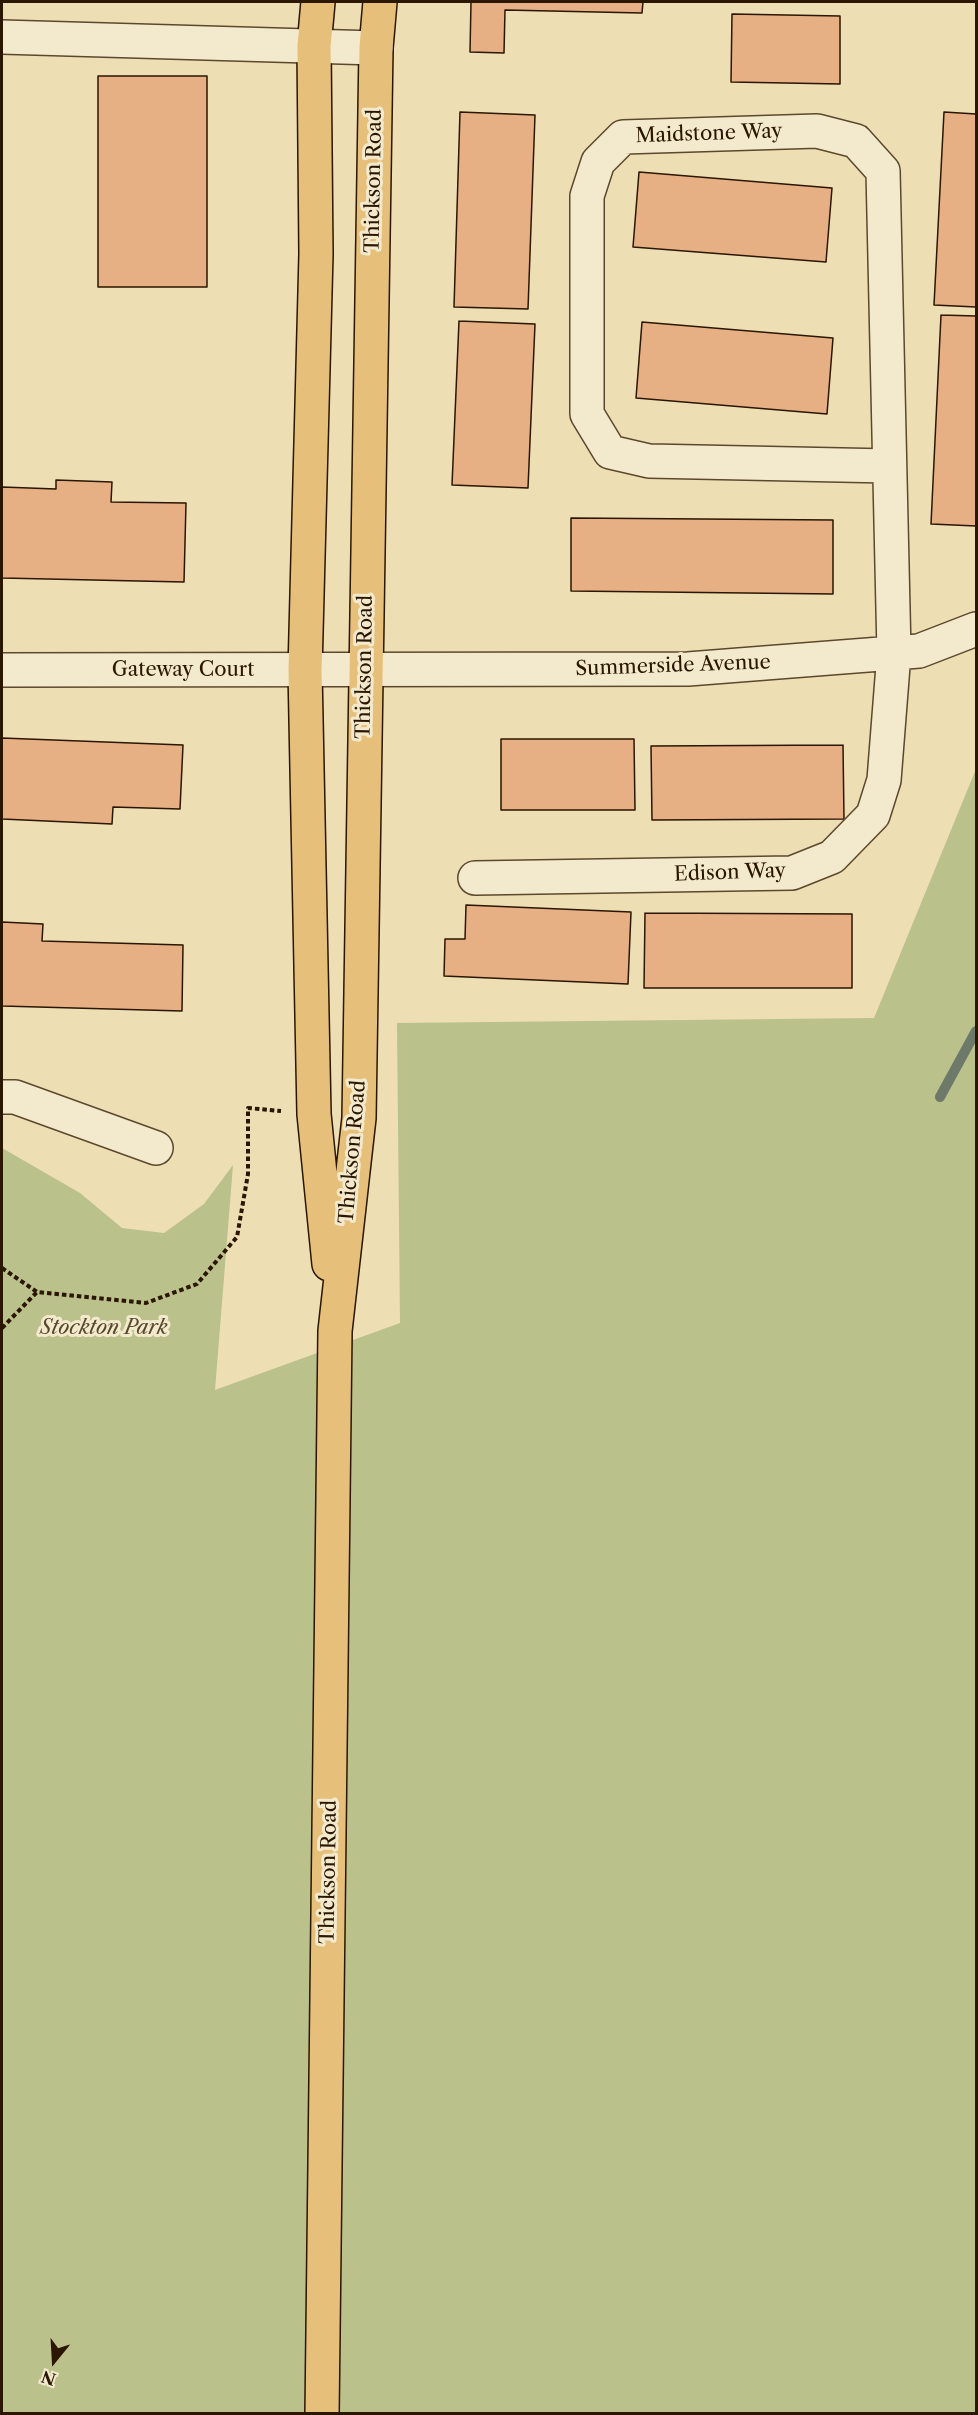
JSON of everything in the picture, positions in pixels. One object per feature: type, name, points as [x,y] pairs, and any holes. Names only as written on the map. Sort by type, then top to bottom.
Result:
[{"type":"main road","name":"Thickson Road","points":[[318,2],[314,46],[316,254],[305,670],[314,1114],[335,1331]]},
{"type":"main road","name":"Thickson Road","points":[[322,2414],[335,1331],[359,1118],[376,48],[380,2]]},
{"type":"street","points":[[2,37],[376,48]]},
{"type":"street","name":"Maidstone Way","points":[[889,466],[649,461],[610,452],[587,414],[587,196],[598,162],[623,137],[817,131],[856,141],[883,171],[894,653]]},
{"type":"street","name":"Summerside Avenue","points":[[365,670],[688,669],[919,651],[976,629]]},
{"type":"street","name":"Edison Way","points":[[475,878],[792,873],[832,857],[873,815],[884,780],[894,653]]},
{"type":"street","name":"Gateway Court","points":[[2,670],[365,670]]},
{"type":"street","points":[[2,1097],[15,1097],[156,1148]]},
{"type":"path","points":[[2,1268],[37,1292],[146,1303],[197,1284],[237,1237],[248,1174],[248,1108],[314,1114]]},
{"type":"path","points":[[2,1328],[37,1292]]},
{"type":"green space","name":"Stockton Park","points":[[976,769],[976,2413],[2,2413],[2,1148],[80,1193],[122,1228],[164,1233],[204,1204],[233,1165],[215,1390],[400,1323],[397,1023],[874,1018]]},
{"type":"building","points":[[471,2],[643,2],[642,13],[505,10],[504,53],[470,52]]},
{"type":"building","points":[[732,14],[840,16],[840,84],[731,82]]},
{"type":"building","points":[[98,76],[207,76],[207,287],[98,287]]},
{"type":"building","points":[[460,112],[535,115],[528,309],[454,307]]},
{"type":"building","points":[[944,112],[976,114],[976,307],[934,305]]},
{"type":"building","points":[[639,172],[832,188],[826,262],[633,247]]},
{"type":"building","points":[[941,315],[976,316],[976,526],[931,524]]},
{"type":"building","points":[[459,321],[535,324],[528,488],[452,485]]},
{"type":"building","points":[[642,322],[833,338],[827,414],[636,398]]},
{"type":"building","points":[[56,480],[112,482],[111,502],[186,503],[184,582],[2,578],[2,487],[56,489]]},
{"type":"building","points":[[571,518],[833,520],[833,594],[571,591]]},
{"type":"building","points":[[2,738],[183,745],[180,809],[113,807],[112,824],[2,819]]},
{"type":"building","points":[[501,739],[634,739],[635,810],[501,810]]},
{"type":"building","points":[[843,745],[844,819],[652,820],[651,746]]},
{"type":"building","points":[[466,905],[631,912],[628,984],[444,976],[445,939],[465,939]]},
{"type":"building","points":[[645,913],[852,914],[852,988],[644,988]]},
{"type":"building","points":[[2,922],[43,924],[42,941],[183,945],[182,1011],[2,1006]]},
{"type":"waterway","points":[[940,1097],[976,1031]]}]
